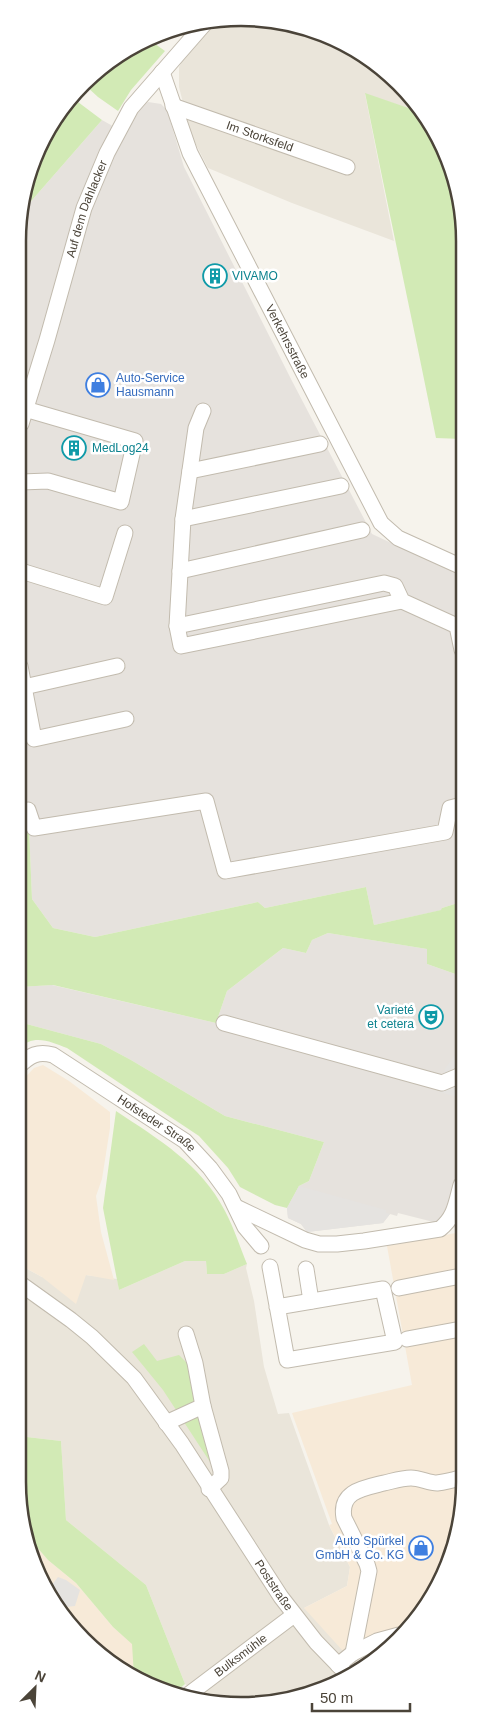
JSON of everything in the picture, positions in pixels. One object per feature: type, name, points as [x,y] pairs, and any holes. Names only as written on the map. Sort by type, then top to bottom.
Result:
[{"type":"street","name":"Auf dem Dahlacker","points":[[26,406],[84,208],[107,153],[131,108],[199,30]]},
{"type":"street","name":"Verkehrsstraße","points":[[162,72],[190,153],[381,523],[398,538],[456,564]]},
{"type":"street","name":"Im Storksfeld","points":[[173,106],[347,167]]},
{"type":"street","points":[[203,411],[196,428],[184,519],[177,626],[182,646],[402,601],[456,626]]},
{"type":"street","points":[[26,417],[135,441],[122,502],[48,481],[26,482]]},
{"type":"street","points":[[190,471],[320,444]]},
{"type":"street","points":[[184,519],[341,486]]},
{"type":"street","points":[[180,570],[362,530]]},
{"type":"street","points":[[26,573],[106,597],[124,533]]},
{"type":"street","points":[[177,626],[384,582],[395,586],[402,601]]},
{"type":"street","points":[[26,687],[116,666]]},
{"type":"street","points":[[26,697],[34,739],[126,719]]},
{"type":"street","points":[[28,810],[34,828],[206,801],[225,871],[445,832],[450,808],[456,806]]},
{"type":"street","points":[[224,1023],[442,1082],[456,1077]]},
{"type":"street","name":"Hofsteder Straße","points":[[26,1060],[34,1054],[42,1052],[53,1055],[186,1141],[210,1168],[229,1194],[245,1227],[262,1246]]},
{"type":"street","points":[[236,1207],[305,1240],[319,1244],[337,1244],[440,1229],[449,1222],[456,1202]]},
{"type":"street","points":[[270,1267],[277,1307],[287,1360],[395,1342],[383,1289],[277,1307]]},
{"type":"street","points":[[306,1269],[311,1301]]},
{"type":"street","points":[[399,1288],[456,1277]]},
{"type":"street","name":"Poststraße","points":[[26,1288],[71,1320],[110,1353],[134,1378],[294,1615],[342,1670]]},
{"type":"street","points":[[407,1339],[456,1330]]},
{"type":"street","points":[[186,1334],[221,1470],[221,1478],[210,1489]]},
{"type":"street","points":[[166,1423],[203,1406]]},
{"type":"street","points":[[342,1670],[353,1653],[369,1571],[344,1518],[343,1511],[348,1497],[364,1488],[408,1478],[435,1483],[456,1479]]},
{"type":"street","name":"Bulksmühle","points":[[193,1691],[294,1615]]},
{"type":"street","points":[[353,1653],[390,1637]]},
{"type":"shaded area","points":[[241,26],[269,28],[297,34],[336,48],[360,62],[383,80],[410,109],[365,94],[394,241],[292,203],[208,168],[191,135],[179,87],[179,67],[186,54],[209,29]]},
{"type":"shaded area","points":[[148,102],[161,104],[167,110],[184,167],[372,534],[456,573],[456,904],[442,908],[442,910],[374,925],[366,887],[265,908],[258,902],[95,937],[53,928],[32,899],[29,827],[26,820],[26,241],[28,213],[29,203],[102,120],[125,133],[139,109]]},
{"type":"shaded area","points":[[328,933],[427,949],[427,964],[456,974],[456,1228],[398,1213],[397,1216],[390,1214],[383,1223],[307,1232],[301,1224],[288,1218],[287,1208],[299,1186],[309,1181],[324,1142],[225,1116],[101,1044],[26,1024],[26,987],[52,985],[216,1023],[227,991],[283,948],[306,953],[312,940]]},
{"type":"shaded area","points":[[456,1056],[456,1097],[439,1092],[445,1069]]},
{"type":"shaded area","points":[[43,1065],[69,1081],[110,1112],[110,1128],[102,1179],[96,1196],[101,1232],[114,1280],[86,1275],[76,1304],[42,1277],[26,1268],[26,1077],[34,1068]]},
{"type":"shaded area","points":[[299,1186],[386,1210],[386,1213],[390,1214],[383,1223],[307,1232],[301,1224],[288,1218],[287,1208]]},
{"type":"shaded area","points":[[456,1233],[456,1482],[454,1510],[444,1551],[434,1577],[420,1601],[402,1624],[383,1643],[374,1650],[352,1661],[304,1608],[347,1586],[350,1567],[329,1525],[332,1524],[292,1413],[412,1385],[387,1246]]},
{"type":"shaded area","points":[[185,1261],[206,1261],[207,1274],[224,1274],[247,1264],[246,1268],[254,1301],[264,1367],[278,1414],[289,1413],[329,1525],[350,1567],[347,1586],[304,1608],[387,1639],[360,1661],[336,1675],[283,1693],[241,1697],[197,1692],[185,1684],[146,1585],[66,1520],[61,1441],[26,1437],[26,1268],[42,1277],[86,1275],[117,1279],[119,1290]]},
{"type":"shaded area","points":[[37,1547],[48,1560],[76,1583],[113,1627],[133,1644],[134,1668],[110,1652],[89,1634],[62,1601],[48,1577]]},
{"type":"shaded area","points":[[58,1577],[80,1590],[75,1606],[66,1607],[52,1584]]},
{"type":"green space","points":[[156,44],[165,51],[131,90],[118,111],[89,89],[122,62]]},
{"type":"green space","points":[[365,93],[410,108],[434,146],[452,199],[456,241],[456,439],[436,438]]},
{"type":"green space","points":[[78,102],[102,120],[29,203],[48,146],[62,122]]},
{"type":"green space","points":[[26,820],[29,827],[32,899],[53,928],[95,937],[258,902],[265,908],[366,887],[374,925],[441,910],[456,904],[456,974],[427,964],[427,949],[328,933],[312,940],[306,953],[283,948],[227,991],[216,1023],[53,985],[26,987]]},
{"type":"green space","points":[[26,1024],[101,1044],[225,1116],[324,1142],[309,1181],[299,1186],[287,1208],[275,1205],[240,1187],[228,1168],[199,1136],[67,1048],[48,1041],[30,1041],[26,1043]]},
{"type":"green space","points":[[116,1111],[163,1143],[204,1179],[225,1211],[247,1264],[224,1274],[207,1274],[206,1261],[185,1261],[119,1290],[103,1208]]},
{"type":"green space","points":[[144,1344],[157,1361],[179,1355],[187,1363],[212,1465],[163,1390],[132,1352]]},
{"type":"green space","points":[[26,1437],[61,1441],[66,1520],[146,1585],[185,1684],[181,1688],[172,1685],[146,1675],[133,1668],[132,1644],[113,1627],[76,1583],[48,1560],[37,1547],[30,1524],[26,1482]]},
{"type":"place","name":"VIVAMO","points":[[215,276]]},
{"type":"place","name":"Auto-Service Hausmann","points":[[98,385]]},
{"type":"place","name":"MedLog24","points":[[74,448]]},
{"type":"place","name":"Varieté et cetera","points":[[431,1017]]},
{"type":"place","name":"Auto Spürkel GmbH & Co. KG","points":[[421,1548]]}]
